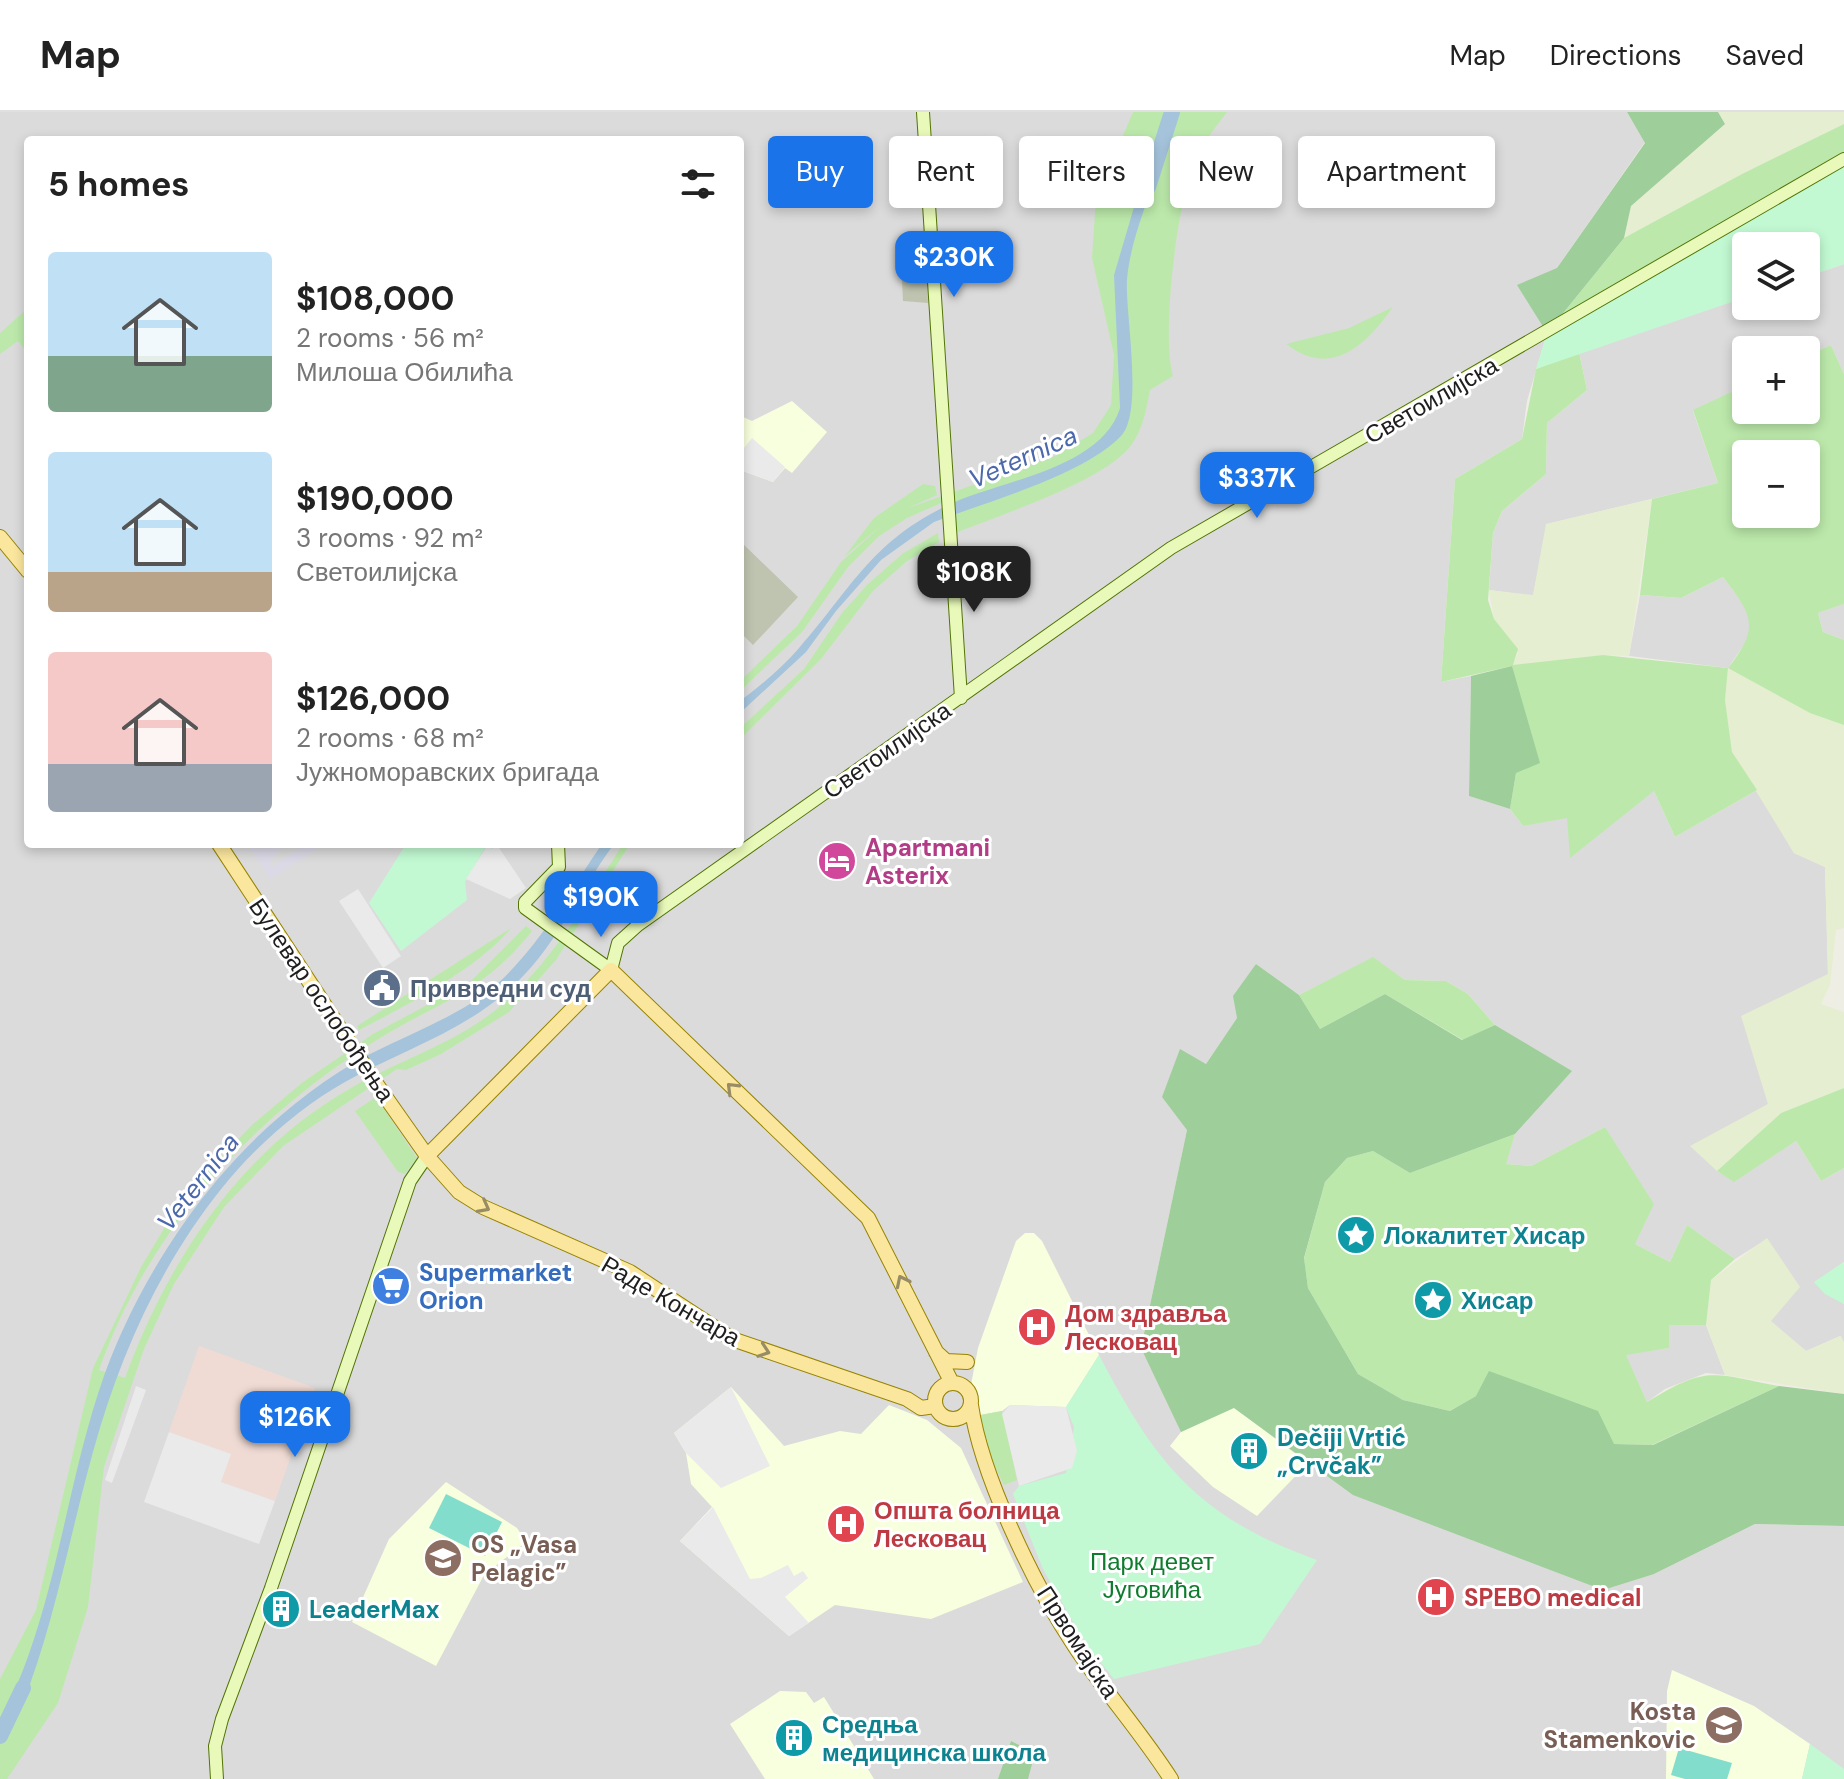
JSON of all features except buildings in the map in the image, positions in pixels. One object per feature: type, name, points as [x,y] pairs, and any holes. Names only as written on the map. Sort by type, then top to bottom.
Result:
[{"type":"main road","points":[[0,537],[24,566]]},
{"type":"main road","name":"Булевар ослобођења","points":[[222,848],[427,1156]]},
{"type":"main road","points":[[427,1156],[611,970],[868,1218],[952,1383],[966,1388],[971,1405],[966,1414],[957,1419],[944,1418],[935,1406],[938,1390],[952,1383]]},
{"type":"main road","name":"Раде Кончара","points":[[427,1156],[459,1192],[483,1207],[630,1272],[732,1339],[907,1399],[921,1408],[935,1406]]},
{"type":"main road","points":[[935,1352],[946,1361],[967,1362]]},
{"type":"main road","name":"Првомајска","points":[[971,1405],[982,1455],[1056,1616],[1171,1779]]},
{"type":"main road","points":[[957,1419],[982,1455]]},
{"type":"street","points":[[923,112],[961,698]]},
{"type":"street","name":"Светоилијска","points":[[611,970],[618,943],[638,925],[1171,548],[1844,159]]},
{"type":"street","points":[[558,848],[559,867],[525,902],[530,912],[611,970]]},
{"type":"street","points":[[217,1779],[215,1746],[222,1719],[271,1588],[410,1181],[427,1156]]},
{"type":"shaded area","points":[[0,112],[1627,112],[1645,142],[1557,268],[1547,333],[1527,401],[1522,439],[1455,479],[1441,682],[1471,676],[1469,796],[1510,809],[1523,826],[1654,791],[1675,837],[1757,790],[1794,853],[1825,867],[1828,974],[1768,1104],[1717,1171],[1734,1181],[1796,1141],[1821,1181],[1844,1168],[1844,1262],[1815,1282],[1844,1304],[1844,1343],[1840,1336],[1806,1351],[1770,1321],[1767,1239],[1735,1259],[1687,1225],[1670,1262],[1635,1244],[1605,1127],[1531,1166],[1505,1164],[1515,1134],[1571,1071],[1495,1025],[1468,994],[1446,981],[1405,980],[1373,958],[1299,995],[1256,964],[1237,1018],[1206,1064],[1180,1050],[1187,1130],[1141,1348],[1233,1407],[1654,1574],[1755,1524],[1844,1526],[1844,1779],[0,1779]]},
{"type":"shaded area","points":[[1718,112],[1844,112],[1844,124],[1742,174],[1624,238],[1631,206],[1725,124]]},
{"type":"shaded area","points":[[1134,208],[1145,208],[1135,237],[1127,280],[1132,385],[1128,424],[1121,436],[1104,450],[1059,475],[934,522],[881,560],[836,611],[806,652],[744,709],[744,698],[792,655],[864,569],[898,536],[946,506],[1071,459],[1092,446],[1109,429],[1120,408],[1114,275]]},
{"type":"shaded area","points":[[926,242],[928,303],[903,301],[900,243]]},
{"type":"shaded area","points":[[1844,264],[1844,374],[1831,345],[1820,350],[1820,336],[1732,336],[1732,392],[1693,411],[1718,483],[1547,524],[1533,596],[1489,590],[1493,533],[1502,511],[1546,474],[1547,423],[1587,390],[1579,352],[1732,302],[1732,320],[1820,320],[1820,272]]},
{"type":"shaded area","points":[[792,401],[827,432],[792,473],[785,468],[773,482],[744,471],[744,417],[752,421]]},
{"type":"shaded area","points":[[752,438],[785,467],[773,482],[744,471],[744,448]]},
{"type":"shaded area","points":[[1652,499],[1629,656],[1603,655],[1512,666],[1518,653],[1494,619],[1489,590],[1533,595],[1546,524]]},
{"type":"shaded area","points":[[744,545],[798,597],[753,645],[744,636]]},
{"type":"shaded area","points":[[1723,577],[1749,611],[1750,628],[1748,639],[1728,668],[1629,656],[1640,595],[1681,598]]},
{"type":"shaded area","points":[[1844,604],[1844,640],[1823,632],[1818,613]]},
{"type":"shaded area","points":[[1728,668],[1844,725],[1844,928],[1836,930],[1830,985],[1821,1004],[1844,1012],[1844,1088],[1781,1113],[1717,1171],[1690,1146],[1768,1104],[1741,1016],[1828,974],[1825,867],[1794,853],[1732,752],[1725,700]]},
{"type":"shaded area","points":[[250,848],[281,848],[270,864],[272,867],[300,848],[319,848],[270,879]]},
{"type":"shaded area","points":[[486,848],[499,848],[526,888],[510,899],[466,879]]},
{"type":"shaded area","points":[[599,848],[611,848],[551,942],[504,994],[467,1020],[365,1071],[311,1103],[248,1158],[179,1248],[144,1313],[103,1417],[33,1677],[21,1708],[9,1703],[26,1663],[51,1581],[80,1456],[105,1373],[139,1297],[183,1224],[233,1162],[307,1094],[370,1054],[468,1005],[497,984],[527,952]]},
{"type":"shaded area","points":[[358,889],[401,956],[383,968],[339,901]]},
{"type":"shaded area","name":"Дом здравља Лесковац","points":[[1025,1233],[1034,1233],[1042,1241],[1099,1355],[1066,1407],[1010,1405],[1002,1411],[975,1416],[970,1390],[978,1348],[1016,1241]]},
{"type":"shaded area","points":[[1767,1238],[1800,1287],[1771,1321],[1806,1351],[1841,1336],[1844,1343],[1844,1394],[1725,1375],[1706,1325],[1711,1280]]},
{"type":"shaded area","points":[[1668,1325],[1706,1325],[1725,1375],[1706,1373],[1665,1389],[1647,1402],[1625,1354],[1669,1348]]},
{"type":"shaded area","points":[[199,1346],[315,1388],[275,1501],[221,1482],[230,1454],[169,1432]]},
{"type":"shaded area","points":[[136,1386],[146,1390],[112,1483],[105,1480]]},
{"type":"shaded area","name":"Општа болница Лесковац","points":[[731,1387],[784,1446],[840,1431],[861,1434],[889,1405],[927,1420],[961,1448],[1023,1582],[931,1619],[835,1605],[789,1636],[680,1541],[712,1507],[691,1484],[686,1453],[674,1433]]},
{"type":"shaded area","points":[[731,1387],[770,1466],[721,1488],[686,1453],[674,1433]]},
{"type":"shaded area","points":[[1010,1405],[1066,1407],[1077,1451],[1072,1468],[1019,1486],[1002,1414]]},
{"type":"shaded area","points":[[1233,1407],[1308,1463],[1257,1516],[1213,1487],[1170,1446],[1181,1432]]},
{"type":"shaded area","points":[[169,1432],[231,1454],[221,1482],[275,1501],[259,1544],[144,1502]]},
{"type":"shaded area","name":"OS „Vasa Pelagic”","points":[[446,1482],[517,1528],[526,1542],[484,1575],[436,1666],[352,1622],[389,1539]]},
{"type":"shaded area","points":[[446,1494],[502,1522],[485,1556],[429,1528]]},
{"type":"shaded area","points":[[713,1507],[750,1579],[761,1578],[788,1565],[794,1576],[803,1571],[808,1578],[785,1597],[809,1623],[789,1636],[680,1541]]},
{"type":"shaded area","name":"Kosta Stamenkovic","points":[[1672,1670],[1754,1706],[1810,1744],[1802,1779],[1666,1779],[1667,1691]]},
{"type":"shaded area","points":[[780,1691],[806,1692],[814,1703],[824,1697],[874,1779],[765,1779],[730,1724]]},
{"type":"shaded area","points":[[1679,1748],[1732,1763],[1727,1779],[1685,1779],[1671,1775]]},
{"type":"green space","points":[[1133,112],[1227,112],[1210,136],[1170,136],[1170,208],[1182,208],[1170,301],[1173,376],[1150,390],[1138,435],[1129,448],[1114,461],[1071,486],[950,535],[948,500],[907,518],[879,536],[848,567],[802,632],[744,687],[744,677],[797,626],[841,562],[883,524],[844,557],[874,518],[923,484],[935,486],[937,495],[908,508],[1055,456],[1093,433],[1111,405],[1114,355],[1092,258],[1095,208],[1154,208],[1154,136],[1123,136]]},
{"type":"green space","points":[[1627,112],[1718,112],[1725,124],[1631,206],[1624,238],[1547,333],[1517,285],[1557,268],[1645,143]]},
{"type":"green space","points":[[1844,124],[1844,159],[1547,333],[1624,238],[1742,174]]},
{"type":"green space","points":[[1844,159],[1844,264],[1820,272],[1820,232],[1732,232],[1732,302],[1536,369],[1547,333]]},
{"type":"green space","points":[[1393,307],[1359,345],[1333,358],[1303,354],[1286,344],[1349,328]]},
{"type":"green space","points":[[24,312],[24,349],[18,341],[0,354],[0,333]]},
{"type":"green space","points":[[1831,345],[1844,374],[1844,604],[1818,613],[1823,632],[1844,640],[1844,725],[1810,713],[1728,668],[1745,642],[1749,622],[1741,602],[1723,577],[1681,598],[1640,595],[1652,499],[1718,483],[1693,410],[1732,392],[1732,424],[1820,424],[1820,350]]},
{"type":"green space","points":[[1579,352],[1587,390],[1547,423],[1546,474],[1502,511],[1493,533],[1488,600],[1494,619],[1518,649],[1513,665],[1603,655],[1728,668],[1725,700],[1732,752],[1757,790],[1675,837],[1654,791],[1570,858],[1567,818],[1523,826],[1510,809],[1516,773],[1512,666],[1441,682],[1455,479],[1522,439],[1536,369]]},
{"type":"green space","points":[[938,533],[939,542],[907,561],[873,591],[821,659],[744,735],[744,724],[804,669],[842,613],[867,585],[902,554]]},
{"type":"green space","points":[[1512,666],[1540,763],[1516,773],[1510,809],[1469,796],[1471,676]]},
{"type":"green space","points":[[403,848],[485,848],[465,882],[467,900],[401,951],[369,903]]},
{"type":"green space","points":[[620,848],[627,848],[556,960],[509,1012],[441,1054],[406,1070],[397,1069],[283,1146],[224,1207],[174,1284],[144,1349],[104,1467],[88,1607],[58,1703],[7,1779],[0,1779],[0,1679],[36,1610],[93,1368],[141,1267],[169,1220],[205,1173],[253,1124],[303,1082],[373,1034],[470,982],[526,926],[532,931],[495,970],[329,1072],[246,1143],[209,1182],[175,1225],[120,1319],[99,1370],[125,1378],[163,1292],[186,1251],[212,1212],[275,1143],[351,1088],[487,1017],[539,967],[583,907]]},
{"type":"green space","points":[[511,928],[461,971],[359,1030],[357,1026]]},
{"type":"green space","points":[[1373,957],[1405,980],[1446,981],[1468,994],[1495,1025],[1463,1040],[1385,994],[1320,1029],[1299,995]]},
{"type":"green space","points":[[1256,964],[1299,995],[1320,1029],[1385,994],[1462,1040],[1495,1025],[1572,1071],[1515,1134],[1410,1173],[1373,1151],[1347,1158],[1325,1182],[1304,1258],[1308,1288],[1358,1374],[1403,1400],[1450,1411],[1476,1396],[1489,1371],[1598,1411],[1614,1444],[1653,1445],[1779,1386],[1844,1394],[1844,1526],[1755,1524],[1654,1574],[1603,1590],[1353,1495],[1234,1408],[1181,1432],[1141,1348],[1187,1130],[1162,1097],[1180,1049],[1206,1064],[1237,1018],[1233,996]]},
{"type":"green space","points":[[1844,1088],[1844,1168],[1821,1181],[1796,1141],[1734,1182],[1717,1171],[1781,1113]]},
{"type":"green space","points":[[376,1097],[417,1158],[405,1174],[398,1172],[355,1111]]},
{"type":"green space","points":[[1605,1127],[1654,1204],[1635,1244],[1670,1262],[1687,1225],[1735,1259],[1711,1280],[1706,1325],[1669,1325],[1669,1348],[1626,1355],[1647,1402],[1683,1382],[1710,1375],[1779,1386],[1652,1445],[1613,1444],[1476,1396],[1450,1411],[1403,1400],[1358,1374],[1308,1288],[1304,1259],[1325,1182],[1347,1158],[1373,1151],[1410,1173],[1515,1134],[1506,1164],[1531,1166]]},
{"type":"green space","points":[[1844,1262],[1844,1304],[1825,1294],[1814,1282]]},
{"type":"green space","name":"Парк девет Југовића","points":[[1099,1355],[1140,1427],[1184,1482],[1210,1505],[1240,1525],[1317,1560],[1260,1644],[1114,1679],[1085,1643],[1043,1569],[1013,1494],[1019,1486],[1066,1473],[1074,1427],[1066,1407]]},
{"type":"green space","points":[[1002,1411],[1017,1480],[1004,1485],[975,1416]]},
{"type":"green space","points":[[1011,1741],[1035,1753],[1028,1779],[998,1779]]},
{"type":"green space","points":[[1810,1744],[1844,1769],[1844,1779],[1802,1779]]},
{"type":"waterway","name":"Veternica","points":[[1154,168],[1172,112]]},
{"type":"waterway","name":"Veternica","points":[[0,1736],[23,1688]]},
{"type":"place","name":"Apartmani Asterix","points":[[837,861]]},
{"type":"place","name":"Привредни суд","points":[[382,988]]},
{"type":"place","name":"Локалитет Хисар","points":[[1356,1235]]},
{"type":"place","name":"Supermarket Orion","points":[[391,1286]]},
{"type":"place","name":"Хисар","points":[[1433,1300]]},
{"type":"place","name":"Дом здравља Лесковац","points":[[1037,1327]]},
{"type":"place","name":"Dečiji Vrtić „Crvčak”","points":[[1249,1451]]},
{"type":"place","name":"Општа болница Лесковац","points":[[846,1524]]},
{"type":"place","name":"OS „Vasa Pelagic”","points":[[443,1558]]},
{"type":"place","name":"SPEBO medical","points":[[1436,1597]]},
{"type":"place","name":"LeaderMax","points":[[281,1609]]},
{"type":"place","name":"Kosta Stamenkovic","points":[[1724,1725]]},
{"type":"place","name":"Средња медицинска школа","points":[[794,1738]]}]
